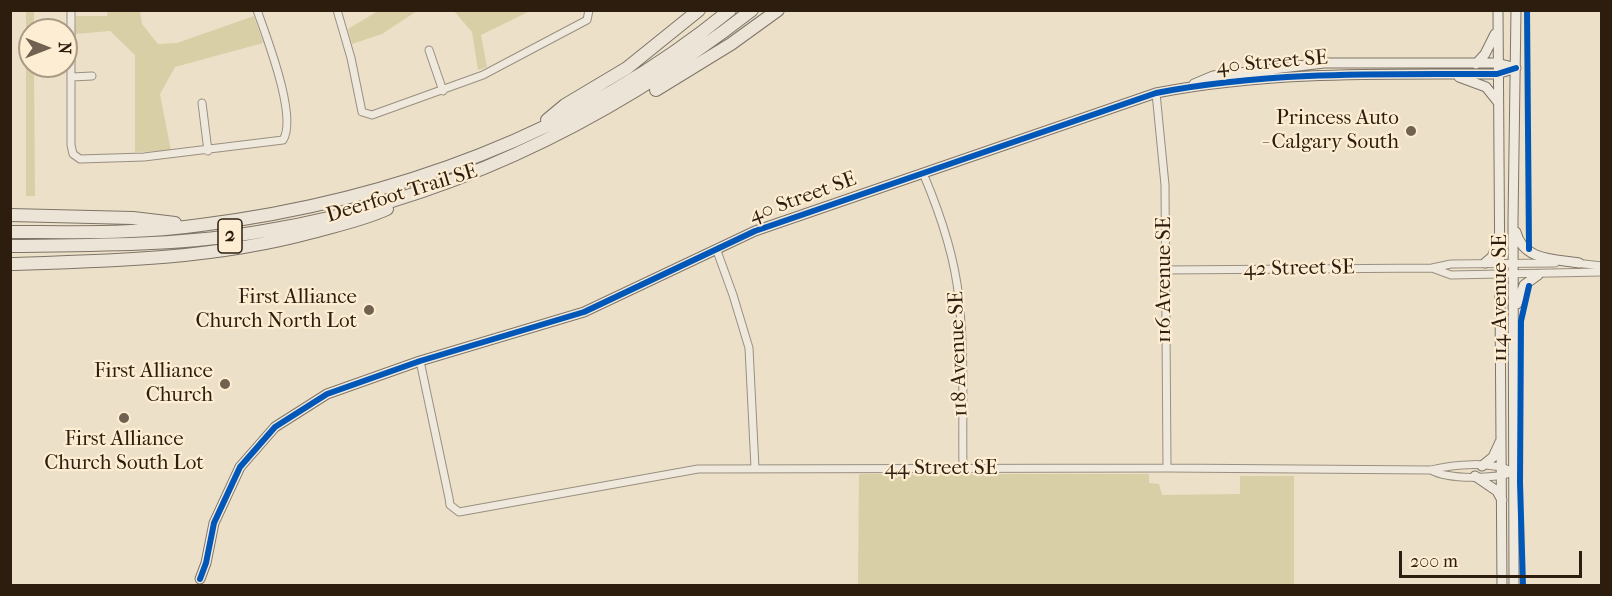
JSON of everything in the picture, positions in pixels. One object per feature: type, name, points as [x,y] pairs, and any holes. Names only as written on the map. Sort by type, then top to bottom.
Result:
[{"type":"highway","points":[[532,132],[565,105],[627,68],[699,10]]},
{"type":"highway","name":"Deerfoot Trail SE","points":[[10,232],[122,231],[200,226],[280,213],[361,195],[438,171],[532,132],[633,78],[730,10]]},
{"type":"highway","name":"Deerfoot Trail SE","points":[[10,246],[165,243],[264,231],[385,203],[444,184],[509,158],[578,125],[665,74],[752,10]]},
{"type":"highway","points":[[578,125],[636,102],[731,44],[778,10]]},
{"type":"highway","points":[[10,264],[185,257],[257,246],[368,218],[444,184]]},
{"type":"highway","points":[[10,215],[133,218],[200,226]]},
{"type":"street","points":[[72,78],[70,145],[73,154],[80,159],[144,157],[208,151],[283,140],[288,133],[278,77],[257,10]]},
{"type":"street","points":[[337,10],[351,58],[362,112],[372,115],[443,91],[510,63],[587,20],[589,10]]},
{"type":"street","name":"114 Avenue SE","points":[[1497,10],[1502,275],[1502,585]]},
{"type":"street","name":"114 Avenue SE","points":[[1514,585],[1513,221],[1516,10]]},
{"type":"street","points":[[1476,64],[1485,54],[1497,29]]},
{"type":"street","points":[[429,50],[443,91]]},
{"type":"street","name":"40 Street SE","points":[[1190,87],[1213,76],[1324,63],[1497,63],[1516,68]]},
{"type":"street","name":"40 Street SE","points":[[200,579],[214,524],[224,497],[240,467],[275,427],[327,394],[420,361],[584,312],[717,251],[755,231],[1156,93],[1190,87],[1345,73],[1497,74],[1516,68]]},
{"type":"street","points":[[1448,74],[1486,87],[1498,102]]},
{"type":"street","points":[[78,77],[92,76]]},
{"type":"street","name":"116 Avenue SE","points":[[1156,93],[1165,185],[1167,468]]},
{"type":"street","points":[[202,103],[208,151]]},
{"type":"street","name":"118 Avenue SE","points":[[923,173],[937,205],[949,248],[959,299],[963,469]]},
{"type":"street","points":[[1513,221],[1517,237],[1527,252],[1579,263]]},
{"type":"street","points":[[1485,264],[1497,249],[1501,233]]},
{"type":"street","points":[[717,251],[734,295],[749,348],[755,468]]},
{"type":"street","name":"42 Street SE","points":[[1166,270],[1432,268],[1451,264],[1513,263],[1579,263],[1602,266]]},
{"type":"street","name":"42 Street SE","points":[[1432,268],[1451,275],[1602,272]]},
{"type":"street","points":[[1514,315],[1524,285],[1538,275]]},
{"type":"street","name":"44 Street SE","points":[[420,361],[449,498],[455,510],[467,511],[698,469],[1431,470],[1443,467],[1502,466],[1514,472]]},
{"type":"street","points":[[1482,466],[1493,457],[1502,437]]},
{"type":"street","name":"44 Street SE","points":[[1431,470],[1442,476],[1502,476],[1514,472]]},
{"type":"street","points":[[1476,476],[1497,491],[1502,500]]},
{"type":"shaded area","points":[[26,11],[34,11],[34,18],[26,18]]},
{"type":"shaded area","points":[[108,11],[140,11],[142,24],[158,44],[177,43],[254,16],[263,43],[175,67],[160,94],[171,151],[135,152],[135,55],[110,31],[78,34],[76,16],[107,16]]},
{"type":"shaded area","points":[[378,11],[417,11],[382,34],[352,44],[348,29]]},
{"type":"shaded area","points":[[454,11],[530,11],[481,35],[487,67],[478,70],[472,32]]},
{"type":"shaded area","points":[[26,78],[34,78],[35,196],[26,196]]},
{"type":"shaded area","points":[[859,474],[1149,474],[1149,483],[1159,484],[1162,495],[1240,494],[1240,476],[1294,476],[1294,585],[858,585]]},
{"type":"cycle path","points":[[1527,10],[1529,249]]},
{"type":"cycle path","points":[[200,579],[206,563],[214,523],[240,467],[275,427],[327,394],[420,361],[584,312],[755,231],[1156,93],[1283,77],[1497,74],[1516,68]]},
{"type":"cycle path","points":[[1523,586],[1520,482],[1521,321],[1529,286]]},
{"type":"place","name":"Princess Auto - Calgary South","points":[[1411,131]]},
{"type":"place","name":"First Alliance Church North Lot","points":[[369,310]]},
{"type":"place","name":"First Alliance Church","points":[[225,384]]},
{"type":"place","name":"First Alliance Church South Lot","points":[[124,418]]}]
